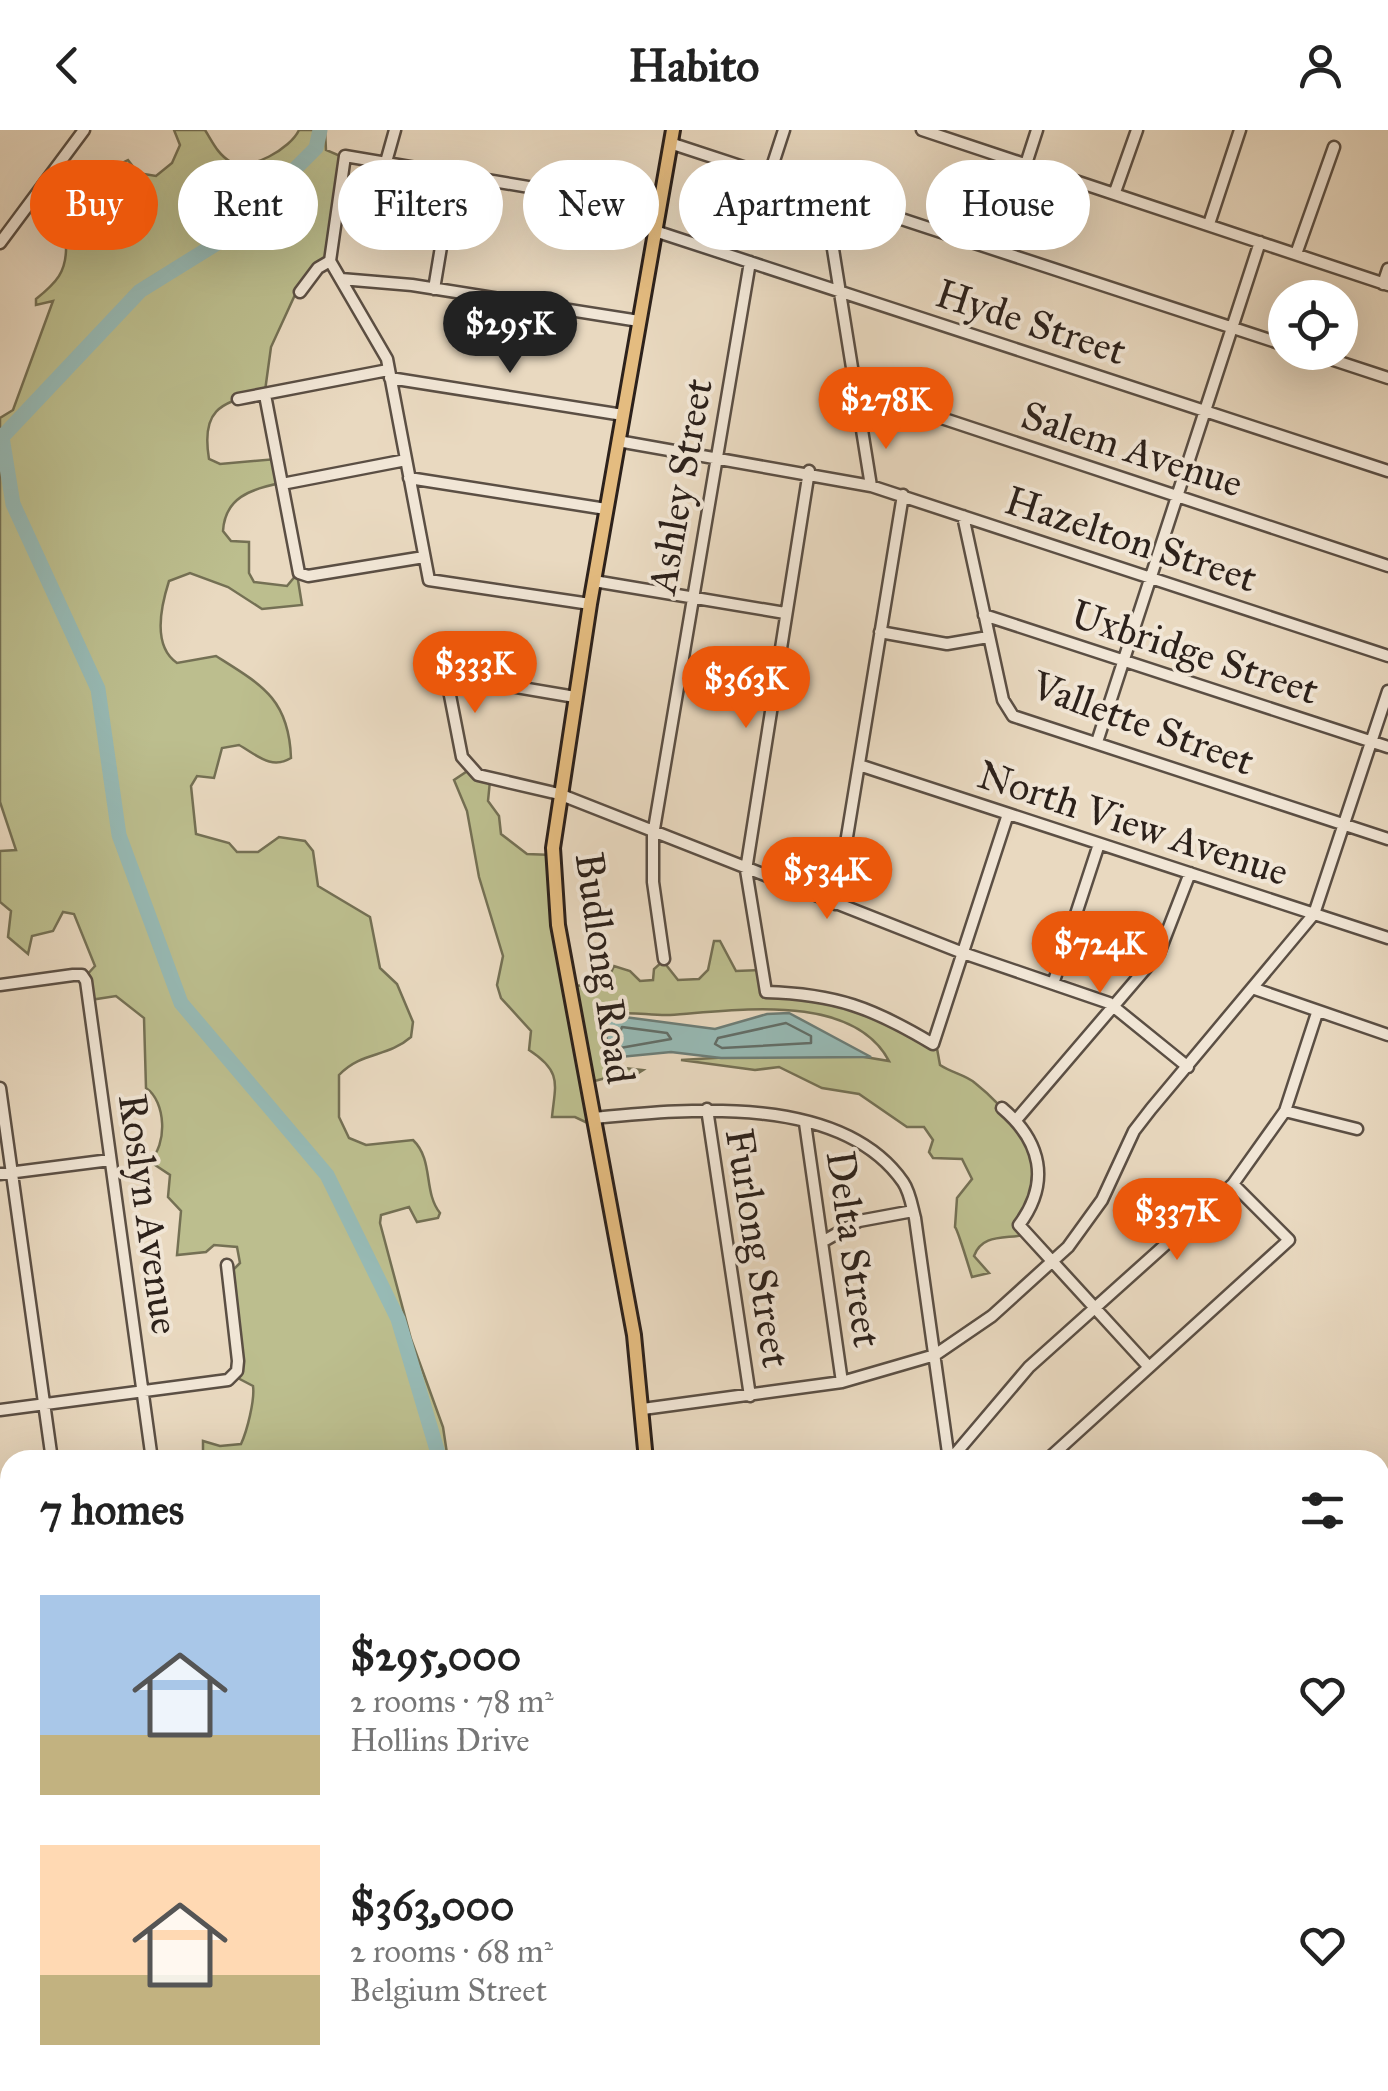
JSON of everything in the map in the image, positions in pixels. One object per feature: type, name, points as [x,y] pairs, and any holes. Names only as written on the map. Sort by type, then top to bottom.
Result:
[{"type":"main road","name":"Budlong Road","points":[[659,213],[672,137]]},
{"type":"main road","name":"Budlong Road","points":[[646,1450],[644,1409],[556,911],[553,848],[590,604],[652,250]]},
{"type":"street","points":[[0,243],[84,130]]},
{"type":"street","points":[[387,160],[396,130]]},
{"type":"street","points":[[775,160],[784,130]]},
{"type":"street","points":[[1027,160],[1037,130]]},
{"type":"street","points":[[1115,192],[1136,130]]},
{"type":"street","points":[[1209,224],[1240,130]]},
{"type":"street","points":[[929,131],[1014,160]]},
{"type":"street","points":[[672,137],[730,160]]},
{"type":"street","points":[[1296,254],[1334,147]]},
{"type":"street","points":[[345,160],[346,156],[373,160]]},
{"type":"street","points":[[503,183],[660,209]]},
{"type":"street","points":[[1090,184],[1386,285],[1388,269]]},
{"type":"street","points":[[338,208],[330,260],[384,353],[429,580],[590,604]]},
{"type":"street","points":[[906,220],[1268,339]]},
{"type":"street","name":"Hyde Street","points":[[659,232],[1388,471]]},
{"type":"street","points":[[1097,742],[1260,242]]},
{"type":"street","points":[[434,288],[441,250]]},
{"type":"street","points":[[833,250],[871,486]]},
{"type":"street","points":[[300,292],[318,268],[330,260]]},
{"type":"street","name":"Ashley Street","points":[[664,959],[652,882],[654,835],[750,262]]},
{"type":"street","points":[[340,279],[434,288],[639,322]]},
{"type":"street","points":[[1358,368],[1388,378]]},
{"type":"street","points":[[238,399],[389,374],[623,415]]},
{"type":"street","name":"Salem Avenue","points":[[857,390],[1388,566]]},
{"type":"street","points":[[266,395],[298,573],[308,576],[424,557]]},
{"type":"street","name":"Hazelton Street","points":[[618,441],[809,471],[871,486],[1388,656]]},
{"type":"street","points":[[282,484],[406,460]]},
{"type":"street","points":[[809,471],[746,870],[766,992],[821,994],[875,1012],[933,1044],[1008,814]]},
{"type":"street","points":[[409,478],[606,509]]},
{"type":"street","points":[[836,904],[903,495]]},
{"type":"street","name":"Vallette Street","points":[[963,516],[1003,700],[1012,716],[1388,840]]},
{"type":"street","points":[[594,581],[784,613]]},
{"type":"street","name":"Uxbridge Street","points":[[984,614],[1388,747]]},
{"type":"street","points":[[880,632],[947,644],[988,637]]},
{"type":"street","points":[[575,698],[446,675],[462,757],[472,772],[559,794],[654,835],[962,953],[1054,981],[1116,1008],[1188,1067]]},
{"type":"street","points":[[644,1409],[842,1382],[935,1355],[992,1316],[1051,1263],[1094,1211],[1134,1131],[1314,914],[1388,691]]},
{"type":"street","name":"North View Avenue","points":[[859,765],[1388,938]]},
{"type":"street","points":[[1054,981],[1099,844]]},
{"type":"street","points":[[1016,1120],[1116,1008],[1159,953],[1190,873]]},
{"type":"street","name":"Roslyn Avenue","points":[[0,986],[74,974],[84,977],[151,1450]]},
{"type":"street","points":[[1255,988],[1316,1013],[1388,1035]]},
{"type":"street","points":[[958,1450],[1029,1367],[1234,1184],[1285,1111],[1316,1013]]},
{"type":"street","points":[[0,1088],[51,1450]]},
{"type":"street","points":[[1002,1108],[1016,1120],[1036,1149],[1040,1172],[1031,1209],[1020,1225],[1148,1366]]},
{"type":"street","points":[[593,1118],[706,1109],[835,1130],[879,1156],[905,1185],[913,1211],[949,1450]]},
{"type":"street","name":"Furlong Street","points":[[706,1109],[750,1396]]},
{"type":"street","points":[[1285,1111],[1357,1130]]},
{"type":"street","name":"Delta Street","points":[[806,1123],[842,1382]]},
{"type":"street","points":[[0,1174],[110,1160]]},
{"type":"street","points":[[1058,1450],[1290,1240],[1234,1184]]},
{"type":"street","points":[[822,1242],[859,1221],[913,1211]]},
{"type":"street","points":[[0,1410],[216,1384],[237,1371],[227,1265]]},
{"type":"green space","points":[[174,130],[205,130],[228,160],[178,160],[178,250],[318,250],[318,160],[262,160],[288,144],[299,130],[325,130],[326,150],[345,158],[338,160],[338,198],[328,256],[294,297],[271,347],[265,391],[219,409],[208,427],[209,459],[220,464],[276,459],[281,483],[241,497],[229,510],[223,531],[231,541],[249,542],[249,573],[254,582],[287,586],[297,574],[302,605],[262,609],[228,587],[190,573],[169,581],[161,613],[161,636],[169,656],[177,663],[216,656],[259,685],[279,707],[289,738],[291,758],[284,761],[264,760],[239,745],[222,748],[214,778],[197,776],[191,786],[196,834],[229,843],[237,852],[258,852],[279,837],[305,841],[313,851],[318,886],[370,917],[380,968],[397,984],[413,1022],[411,1037],[402,1044],[357,1062],[339,1075],[339,1117],[349,1138],[366,1145],[413,1140],[424,1157],[432,1196],[440,1213],[438,1218],[417,1222],[409,1207],[381,1215],[380,1223],[411,1339],[443,1427],[446,1450],[203,1450],[203,1441],[220,1446],[241,1444],[252,1407],[253,1386],[234,1376],[237,1370],[227,1276],[240,1263],[237,1247],[214,1245],[206,1252],[177,1255],[181,1211],[168,1197],[170,1175],[149,1161],[159,1145],[162,1124],[158,1103],[146,1088],[144,1018],[116,996],[90,1000],[84,978],[95,966],[74,914],[63,912],[53,931],[32,936],[28,954],[8,937],[11,911],[0,902],[0,851],[16,850],[0,802],[0,418],[13,410],[53,301],[36,305],[36,299],[59,276],[66,250],[158,250],[158,174],[172,163],[180,145]]},
{"type":"green space","points":[[469,770],[490,781],[488,801],[499,816],[501,834],[527,854],[552,855],[570,987],[607,981],[614,966],[630,971],[640,981],[653,980],[654,969],[663,961],[678,980],[699,979],[708,970],[714,941],[720,941],[736,971],[761,970],[765,990],[825,995],[936,1043],[940,1065],[971,1080],[1006,1113],[1040,1173],[1020,1225],[1024,1235],[982,1244],[974,1256],[989,1273],[972,1277],[955,1227],[957,1198],[972,1179],[962,1159],[933,1158],[929,1152],[933,1140],[924,1127],[907,1127],[859,1094],[822,1088],[779,1067],[755,1070],[681,1060],[829,1051],[889,1061],[872,1039],[848,1024],[820,1015],[757,1009],[608,1015],[605,1056],[624,1068],[643,1070],[632,1077],[621,1074],[587,1083],[594,1126],[575,1117],[552,1117],[552,1072],[529,1050],[531,1031],[501,998],[497,985],[503,956],[479,877],[467,811],[454,780]]},
{"type":"water","points":[[789,1013],[871,1057],[721,1058],[671,1052],[610,1058],[606,1049],[608,1020],[617,1016],[715,1029],[767,1014]]},
{"type":"waterway","points":[[320,130],[316,148],[227,237],[140,291],[2,437],[13,504],[98,689],[119,835],[181,1003],[327,1175],[398,1319],[437,1450]]}]
